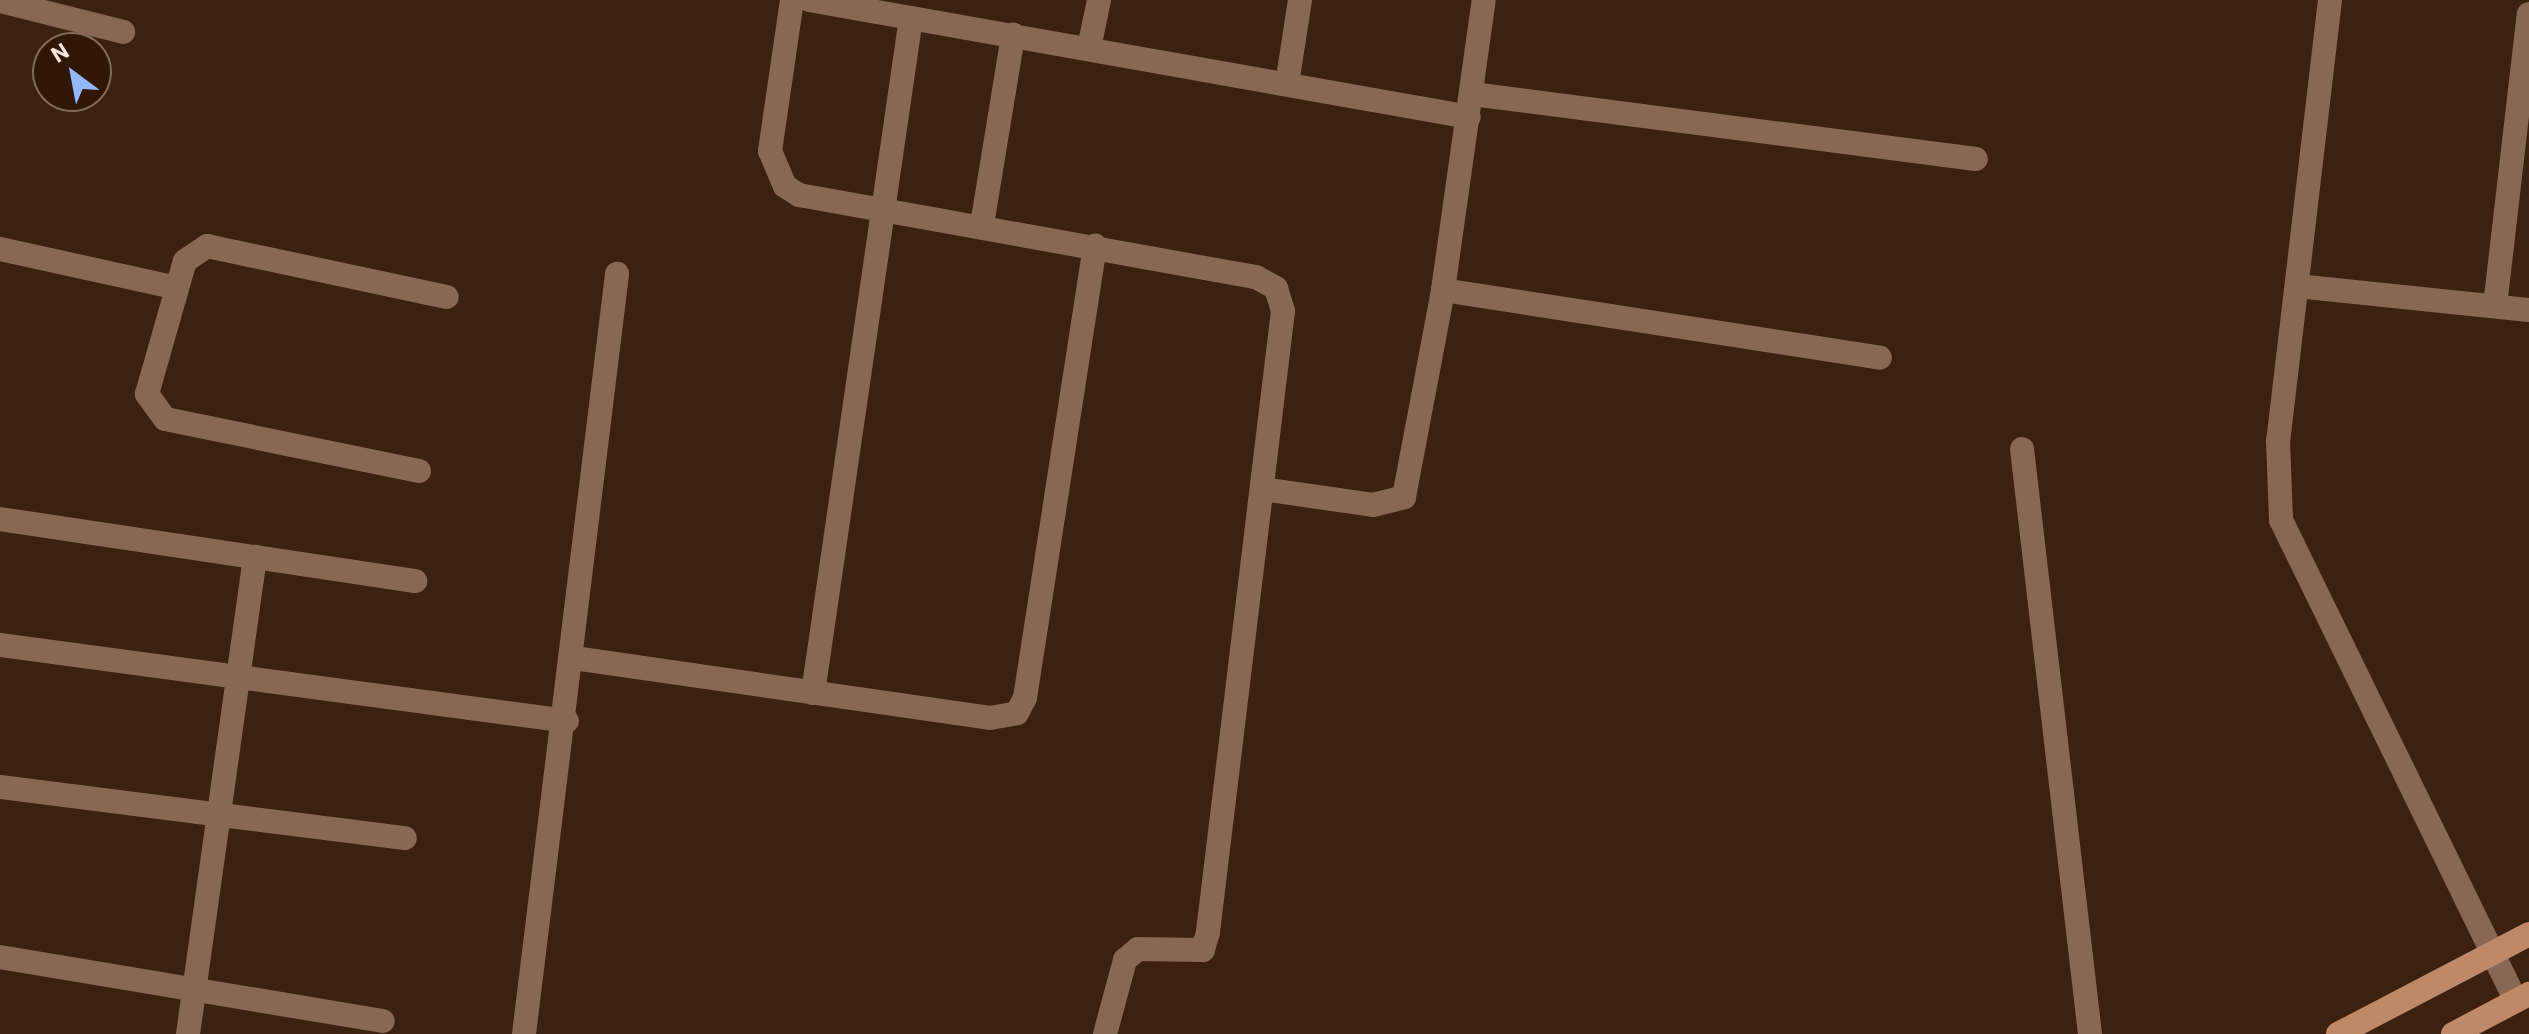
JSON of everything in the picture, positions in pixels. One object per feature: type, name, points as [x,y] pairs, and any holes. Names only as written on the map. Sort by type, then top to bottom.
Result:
[{"type":"main road","points":[[2338,1034],[2529,934]]},
{"type":"main road","points":[[2453,1034],[2523,997]]},
{"type":"street","points":[[792,0],[770,151],[773,170],[799,195],[1095,245],[1256,277],[1276,288],[1283,311],[1208,932],[1203,950],[1138,949],[1125,960],[1105,1034]]},
{"type":"street","points":[[809,0],[1287,84],[1976,159]]},
{"type":"street","points":[[1089,48],[1099,0]]},
{"type":"street","points":[[1287,84],[1300,0]]},
{"type":"street","points":[[1262,489],[1373,505],[1404,497],[1443,290],[1484,0]]},
{"type":"street","points":[[2330,0],[2278,441],[2281,520],[2490,954],[2523,997]]},
{"type":"street","points":[[0,1],[123,32]]},
{"type":"street","points":[[2495,306],[2529,14]]},
{"type":"street","points":[[813,693],[880,207],[911,18]]},
{"type":"street","points":[[982,225],[1013,35]]},
{"type":"street","points":[[574,658],[990,718],[1017,713],[1025,698],[1095,245]]},
{"type":"street","points":[[419,471],[155,413],[147,394],[185,261],[207,246],[447,297]]},
{"type":"street","points":[[0,249],[177,288]]},
{"type":"street","points":[[524,1034],[567,721],[617,274]]},
{"type":"street","points":[[2297,286],[2529,310]]},
{"type":"street","points":[[1443,290],[1880,358]]},
{"type":"street","points":[[2022,449],[2090,1034]]},
{"type":"street","points":[[0,519],[415,581]]},
{"type":"street","points":[[188,1034],[255,557]]},
{"type":"street","points":[[0,645],[567,721]]},
{"type":"street","points":[[0,787],[219,817],[405,838]]},
{"type":"street","points":[[0,957],[383,1021]]}]
